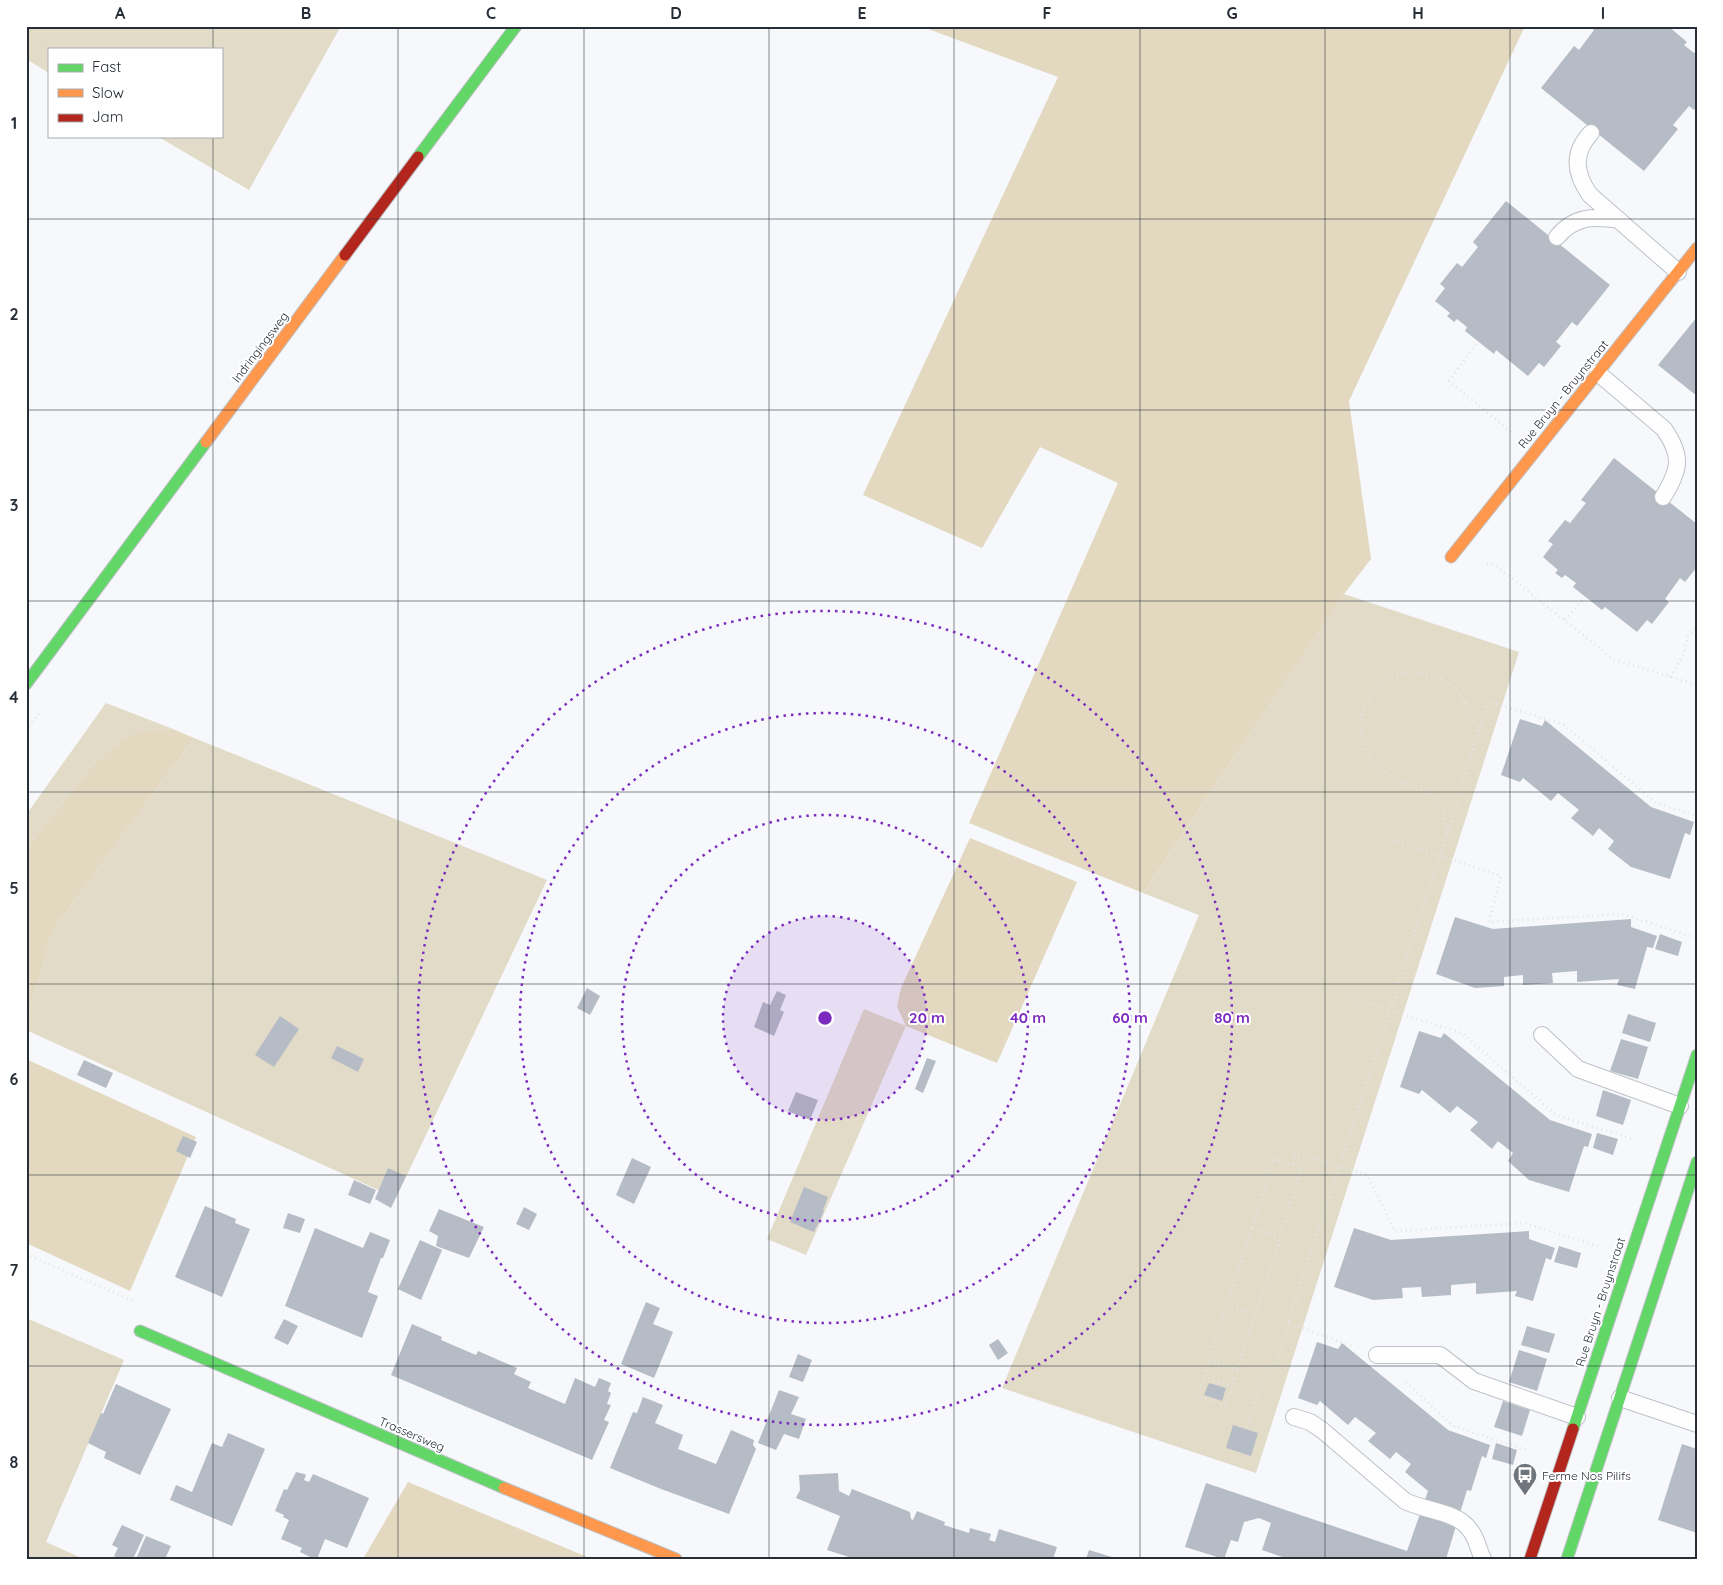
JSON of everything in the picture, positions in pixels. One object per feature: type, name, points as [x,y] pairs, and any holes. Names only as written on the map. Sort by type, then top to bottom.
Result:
[{"type":"street","name":"Indringingsweg","points":[[26,684],[516,26]]},
{"type":"street","name":"Rue Bruyn - Bruynstraat","points":[[1451,557],[1697,248]]},
{"type":"street","name":"Rue Bruyn - Bruynstraat","points":[[1530,1559],[1697,1055]]},
{"type":"street","points":[[1567,1559],[1620,1398],[1689,1212],[1697,1162]]},
{"type":"street","name":"Trassersweg","points":[[140,1331],[368,1431],[676,1559]]},
{"type":"lane","points":[[1590,133],[1580,146],[1578,158],[1578,172],[1582,184],[1590,195],[1678,272]]},
{"type":"lane","points":[[1557,237],[1570,225],[1590,218],[1619,220]]},
{"type":"lane","points":[[1598,373],[1664,429],[1670,437],[1676,454],[1677,470],[1675,478],[1663,497]]},
{"type":"lane","points":[[1542,1035],[1578,1069],[1680,1106]]},
{"type":"lane","points":[[1377,1355],[1440,1355],[1474,1381],[1577,1417]]},
{"type":"lane","points":[[1620,1398],[1697,1424]]},
{"type":"lane","points":[[1294,1417],[1310,1422],[1322,1430],[1405,1501],[1417,1507],[1461,1520],[1472,1532],[1483,1559]]},
{"type":"path","points":[[1476,344],[1448,381],[1535,451]]},
{"type":"path","points":[[1451,557],[1495,565],[1613,659],[1697,685]]},
{"type":"path","points":[[1566,620],[1583,600]]},
{"type":"path","points":[[1670,677],[1684,654],[1688,636],[1697,627]]},
{"type":"path","points":[[1447,835],[1442,809],[1436,799],[1424,789],[1393,778],[1376,764],[1367,752],[1361,734],[1362,716],[1368,699],[1380,685],[1396,676],[1414,672],[1432,674],[1448,682],[1461,695],[1479,730]]},
{"type":"path","points":[[1247,1427],[1259,1386],[1276,1361],[1289,1323],[1388,1010],[1447,835],[1488,700],[1564,725],[1656,804],[1697,816]]},
{"type":"path","points":[[1393,840],[1501,876],[1489,922],[1622,914],[1694,937]]},
{"type":"path","points":[[1345,996],[1462,1033],[1556,1115],[1633,1139]]},
{"type":"path","points":[[1292,1164],[1295,1152],[1367,1175],[1395,1231],[1524,1223],[1598,1246]]},
{"type":"path","points":[[1274,1159],[1302,1168],[1226,1406],[1198,1396],[1252,1228],[1274,1159]]},
{"type":"path","points":[[1252,1228],[1280,1238]]},
{"type":"path","points":[[26,1254],[140,1304]]},
{"type":"path","points":[[1227,1305],[1256,1314]]},
{"type":"path","points":[[1289,1323],[1377,1355],[1453,1426],[1529,1451]]},
{"type":"path","points":[[1209,1360],[1238,1370]]},
{"type":"path","points":[[1204,1377],[1233,1386]]},
{"type":"shaded area","points":[[26,26],[341,26],[249,190],[160,138],[222,138],[222,48],[48,48],[48,72],[26,59]]},
{"type":"shaded area","points":[[920,26],[1525,26],[1349,401],[1371,559],[1344,594],[1143,893],[969,823],[1118,483],[1040,447],[982,548],[863,495],[1058,77]]},
{"type":"shaded area","points":[[1344,594],[1519,652],[1256,1473],[1002,1388],[1199,915],[1143,893]]},
{"type":"shaded area","points":[[106,703],[173,729],[133,735],[95,762],[26,849],[26,815]]},
{"type":"shaded area","points":[[173,729],[194,738],[53,930],[26,1023],[26,849],[95,762],[133,734]]},
{"type":"shaded area","points":[[194,738],[547,880],[396,1198],[26,1030],[26,1023],[53,930]]},
{"type":"shaded area","points":[[970,838],[1077,882],[997,1063],[906,1026],[897,1007],[901,988]]},
{"type":"shaded area","points":[[864,1009],[906,1026],[806,1255],[767,1239]]},
{"type":"shaded area","points":[[26,1059],[196,1137],[130,1291],[26,1243]]},
{"type":"shaded area","points":[[26,1318],[124,1360],[46,1542],[84,1559],[26,1559]]},
{"type":"shaded area","points":[[408,1482],[592,1559],[363,1559]]},
{"type":"building","points":[[1589,26],[1668,26],[1687,42],[1684,45],[1694,53],[1697,50],[1697,106],[1694,110],[1689,106],[1673,125],[1678,129],[1644,171],[1541,88],[1574,46],[1579,50],[1594,30]]},
{"type":"building","points":[[1506,201],[1610,285],[1577,326],[1572,322],[1556,342],[1561,346],[1544,367],[1539,363],[1528,376],[1496,350],[1494,354],[1465,331],[1467,327],[1457,319],[1454,322],[1447,316],[1450,313],[1435,301],[1445,288],[1440,284],[1457,263],[1462,267],[1478,247],[1473,242]]},
{"type":"building","points":[[1697,317],[1697,396],[1658,365]]},
{"type":"building","points":[[1614,458],[1697,524],[1697,567],[1685,582],[1680,578],[1665,599],[1669,602],[1652,624],[1647,620],[1637,632],[1605,607],[1602,610],[1573,587],[1576,583],[1565,575],[1562,578],[1555,573],[1558,570],[1543,557],[1553,544],[1548,541],[1565,520],[1570,523],[1586,503],[1581,500]]},
{"type":"building","points":[[1520,719],[1542,726],[1545,720],[1651,807],[1694,822],[1690,835],[1685,833],[1670,879],[1631,867],[1608,849],[1614,841],[1599,828],[1593,836],[1571,818],[1579,810],[1558,793],[1551,801],[1523,778],[1520,782],[1501,775]]},
{"type":"building","points":[[1455,917],[1493,929],[1631,919],[1631,927],[1657,936],[1653,948],[1647,947],[1635,989],[1617,985],[1619,979],[1577,982],[1577,971],[1552,973],[1553,983],[1523,985],[1523,975],[1504,977],[1504,986],[1475,988],[1436,974]]},
{"type":"building","points":[[1660,934],[1682,942],[1678,956],[1655,949]]},
{"type":"building","points":[[587,988],[600,996],[590,1015],[577,1008]]},
{"type":"building","points":[[777,991],[786,995],[780,1010],[784,1012],[774,1036],[754,1027],[763,1002],[770,1005]]},
{"type":"building","points":[[1628,1014],[1656,1023],[1650,1042],[1622,1033]]},
{"type":"building","points":[[280,1016],[299,1029],[274,1067],[255,1055]]},
{"type":"building","points":[[1419,1031],[1441,1038],[1444,1033],[1550,1120],[1592,1134],[1588,1147],[1584,1146],[1569,1192],[1529,1180],[1508,1161],[1513,1153],[1498,1141],[1492,1149],[1470,1130],[1478,1122],[1457,1106],[1450,1113],[1422,1090],[1419,1094],[1400,1087]]},
{"type":"building","points":[[1621,1039],[1648,1047],[1638,1079],[1610,1071]]},
{"type":"building","points":[[337,1046],[364,1059],[358,1072],[331,1058]]},
{"type":"building","points":[[927,1058],[936,1061],[923,1093],[915,1089]]},
{"type":"building","points":[[84,1060],[113,1073],[106,1088],[77,1075]]},
{"type":"building","points":[[1603,1090],[1631,1100],[1623,1125],[1596,1116]]},
{"type":"building","points":[[796,1092],[818,1100],[810,1120],[788,1111]]},
{"type":"building","points":[[1597,1133],[1618,1139],[1613,1155],[1593,1148]]},
{"type":"building","points":[[183,1136],[197,1142],[190,1158],[176,1151]]},
{"type":"building","points":[[632,1158],[651,1167],[634,1204],[616,1195]]},
{"type":"building","points":[[388,1168],[406,1176],[391,1208],[375,1199]]},
{"type":"building","points":[[354,1180],[376,1190],[370,1204],[348,1195]]},
{"type":"building","points":[[804,1187],[828,1197],[814,1232],[790,1222]]},
{"type":"building","points":[[205,1206],[236,1219],[235,1223],[250,1229],[222,1297],[175,1277]]},
{"type":"building","points":[[524,1207],[537,1214],[529,1230],[516,1224]]},
{"type":"building","points":[[439,1209],[484,1227],[469,1258],[436,1246],[438,1236],[429,1231]]},
{"type":"building","points":[[288,1213],[305,1219],[300,1233],[283,1228]]},
{"type":"building","points":[[315,1228],[363,1248],[370,1232],[390,1240],[368,1292],[378,1296],[362,1338],[285,1306]]},
{"type":"building","points":[[1354,1228],[1391,1240],[1529,1231],[1529,1239],[1555,1248],[1551,1260],[1546,1258],[1533,1301],[1515,1296],[1517,1291],[1476,1294],[1476,1283],[1451,1285],[1451,1295],[1422,1297],[1421,1287],[1402,1288],[1403,1298],[1373,1300],[1334,1287]]},
{"type":"building","points":[[420,1240],[442,1250],[421,1300],[398,1289]]},
{"type":"building","points":[[1559,1246],[1581,1253],[1577,1268],[1554,1262]]},
{"type":"building","points":[[646,1302],[660,1308],[653,1324],[673,1332],[654,1378],[621,1364]]},
{"type":"building","points":[[284,1319],[298,1326],[288,1345],[274,1338]]},
{"type":"building","points":[[412,1324],[442,1337],[441,1340],[476,1355],[478,1351],[517,1368],[514,1374],[531,1382],[528,1388],[565,1404],[575,1378],[595,1387],[599,1378],[611,1383],[608,1391],[611,1393],[607,1404],[611,1405],[604,1420],[609,1422],[592,1460],[391,1375]]},
{"type":"building","points":[[1527,1326],[1555,1334],[1549,1353],[1521,1345]]},
{"type":"building","points":[[998,1339],[1008,1353],[998,1360],[989,1345]]},
{"type":"building","points":[[1317,1342],[1338,1349],[1342,1343],[1448,1430],[1490,1445],[1486,1458],[1482,1456],[1471,1491],[1467,1490],[1446,1559],[1288,1559],[1262,1550],[1271,1523],[1259,1518],[1244,1522],[1238,1542],[1231,1540],[1224,1559],[1185,1547],[1206,1483],[1407,1551],[1428,1491],[1405,1472],[1411,1464],[1396,1452],[1390,1459],[1368,1441],[1376,1433],[1355,1417],[1348,1425],[1320,1401],[1317,1405],[1298,1398]]},
{"type":"building","points":[[1519,1350],[1547,1359],[1537,1391],[1509,1382]]},
{"type":"building","points":[[798,1354],[812,1360],[803,1382],[789,1377]]},
{"type":"building","points":[[1209,1383],[1226,1388],[1222,1401],[1204,1395]]},
{"type":"building","points":[[116,1384],[171,1409],[140,1475],[104,1458],[106,1452],[88,1443]]},
{"type":"building","points":[[779,1390],[799,1397],[791,1414],[806,1419],[799,1439],[784,1434],[776,1450],[758,1443]]},
{"type":"building","points":[[643,1397],[663,1405],[655,1423],[683,1435],[678,1449],[716,1464],[731,1430],[754,1440],[753,1445],[756,1449],[729,1514],[610,1468],[633,1412],[637,1413]]},
{"type":"building","points":[[1503,1401],[1530,1410],[1522,1436],[1494,1427]]},
{"type":"building","points":[[1233,1425],[1258,1433],[1251,1456],[1226,1448]]},
{"type":"building","points":[[228,1433],[265,1449],[232,1526],[170,1500],[176,1485],[192,1492],[212,1443],[222,1447]]},
{"type":"building","points":[[1496,1443],[1517,1450],[1513,1465],[1492,1459]]},
{"type":"building","points":[[1682,1444],[1697,1449],[1697,1533],[1658,1520]]},
{"type":"building","points":[[296,1472],[306,1475],[304,1480],[309,1482],[313,1474],[369,1498],[347,1548],[325,1539],[317,1559],[314,1559],[300,1552],[302,1548],[281,1539],[289,1520],[283,1517],[284,1515],[275,1511],[284,1489],[287,1490]]},
{"type":"building","points":[[838,1473],[839,1491],[849,1496],[852,1489],[910,1512],[911,1519],[913,1520],[917,1511],[945,1522],[944,1525],[969,1533],[970,1528],[991,1534],[989,1540],[995,1542],[999,1529],[1057,1547],[1053,1559],[855,1559],[827,1550],[840,1516],[796,1498],[800,1490],[799,1475]]},
{"type":"building","points":[[122,1525],[144,1535],[133,1559],[120,1559],[114,1556],[118,1548],[112,1545]]},
{"type":"building","points":[[146,1536],[171,1546],[165,1559],[136,1559]]},
{"type":"building","points":[[1089,1550],[1115,1558],[1115,1559],[1086,1559]]},
{"type":"traffic: fast","points":[[418,157],[516,26]]},
{"type":"traffic: fast","points":[[26,684],[206,442]]},
{"type":"traffic: fast","points":[[1573,1429],[1697,1055]]},
{"type":"traffic: fast","points":[[1567,1559],[1697,1162]]},
{"type":"traffic: fast","points":[[140,1331],[504,1488]]},
{"type":"traffic: slow","points":[[1451,557],[1697,248]]},
{"type":"traffic: slow","points":[[206,442],[345,255]]},
{"type":"traffic: slow","points":[[504,1488],[676,1559]]},
{"type":"traffic: jam","points":[[345,255],[418,157]]},
{"type":"traffic: jam","points":[[1530,1559],[1573,1429]]},
{"type":"place","name":"Ferme Nos Pilifs","points":[[1525,1496]]}]
